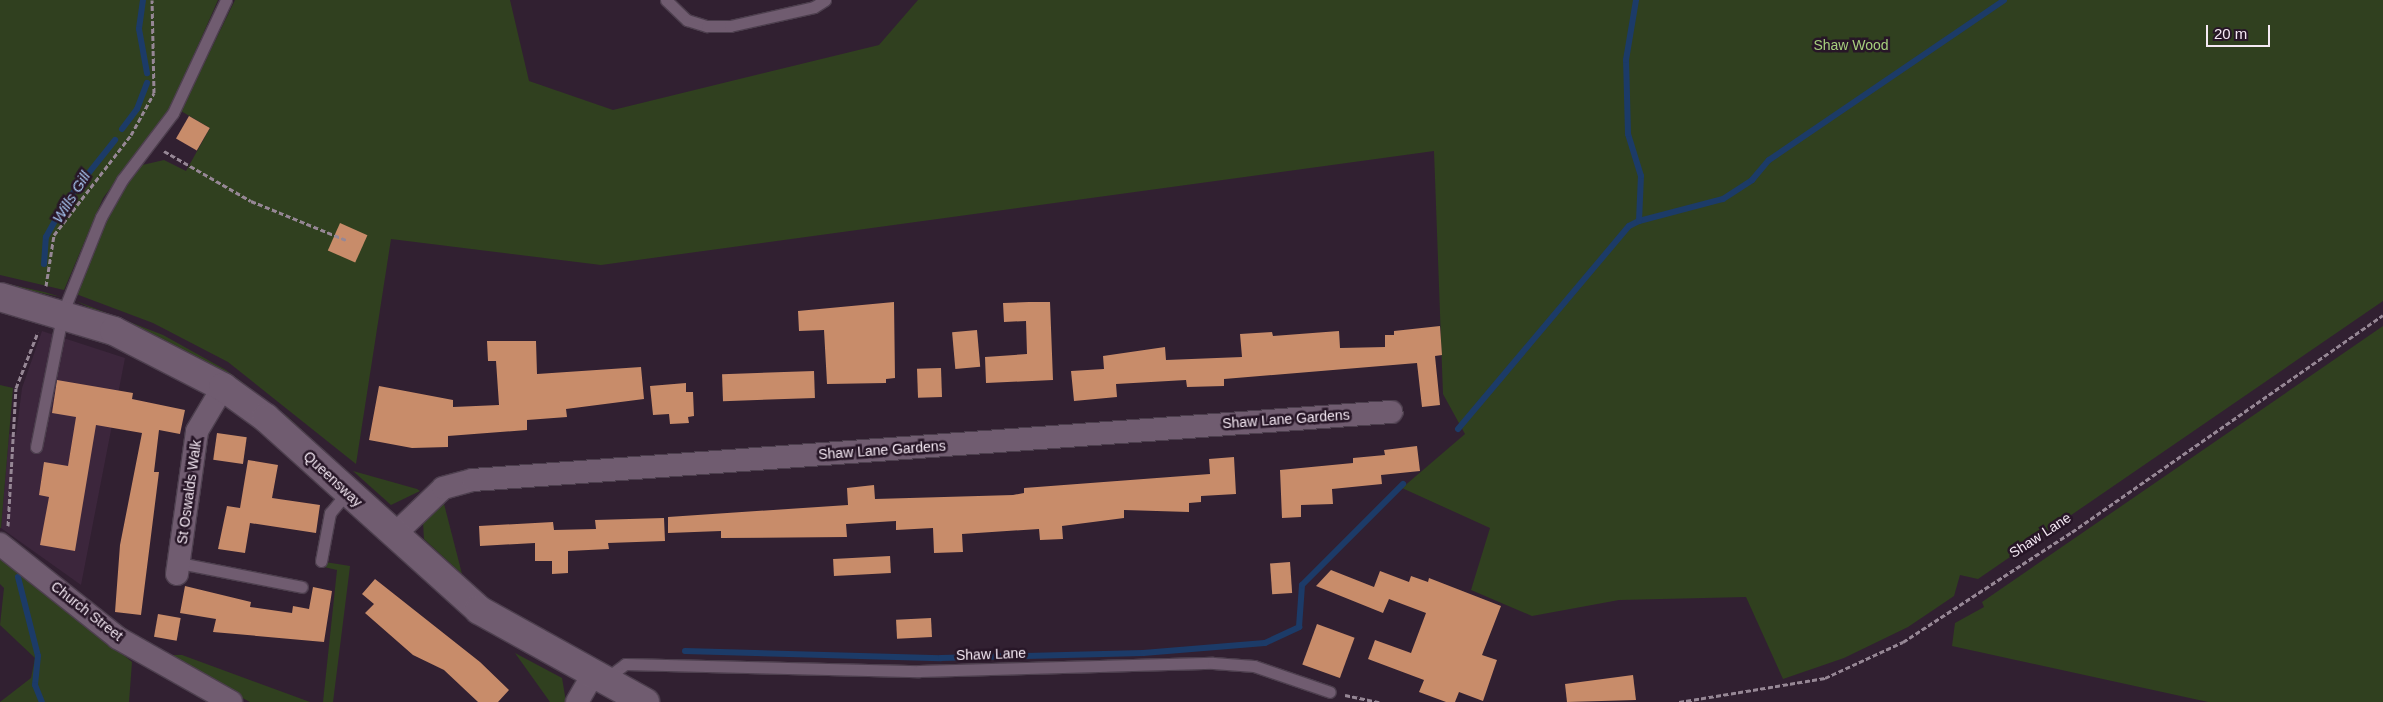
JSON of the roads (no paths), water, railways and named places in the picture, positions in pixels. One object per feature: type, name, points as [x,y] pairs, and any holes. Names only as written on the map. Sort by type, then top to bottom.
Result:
[{"type":"street","name":"Queensway","points":[[0,297],[53,310],[149,346],[223,387],[266,418],[393,536],[479,610],[645,702]]},
{"type":"street","name":"St Oswalds Walk","points":[[178,569],[197,431],[223,387]]},
{"type":"street","name":"Shaw Lane Gardens","points":[[393,536],[443,488],[473,480],[1391,412]]},
{"type":"street","name":"Church Street","points":[[3,545],[118,638],[232,702]]},
{"type":"street","points":[[577,702],[598,677]]},
{"type":"lane","points":[[36,447],[53,310],[102,217],[178,104],[226,0]]},
{"type":"lane","points":[[666,0],[688,20],[707,26],[730,26],[814,8],[825,0]]},
{"type":"lane","points":[[321,561],[330,513],[347,492]]},
{"type":"lane","points":[[178,569],[302,587]]},
{"type":"lane","name":"Shaw Lane","points":[[598,677],[625,664],[919,671],[1213,663],[1254,666],[1330,692]]},
{"type":"waterway","name":"Wills Gill","points":[[143,0],[139,29],[147,73]]},
{"type":"waterway","points":[[1458,429],[1629,226],[1639,221],[1641,176],[1628,134],[1626,60],[1636,0]]},
{"type":"waterway","points":[[1639,221],[1723,199],[1752,180],[1769,160],[2004,0]]},
{"type":"waterway","name":"Wills Gill","points":[[122,129],[137,109],[147,83]]},
{"type":"waterway","name":"Wills Gill","points":[[44,264],[46,237],[64,204],[115,140]]},
{"type":"waterway","points":[[685,651],[941,658],[1143,653],[1265,643],[1299,627],[1302,585],[1403,484]]},
{"type":"waterway","points":[[18,577],[38,656],[35,685],[42,702]]},
{"type":"park label","name":"Shaw Wood","points":[[1851,45]]}]
